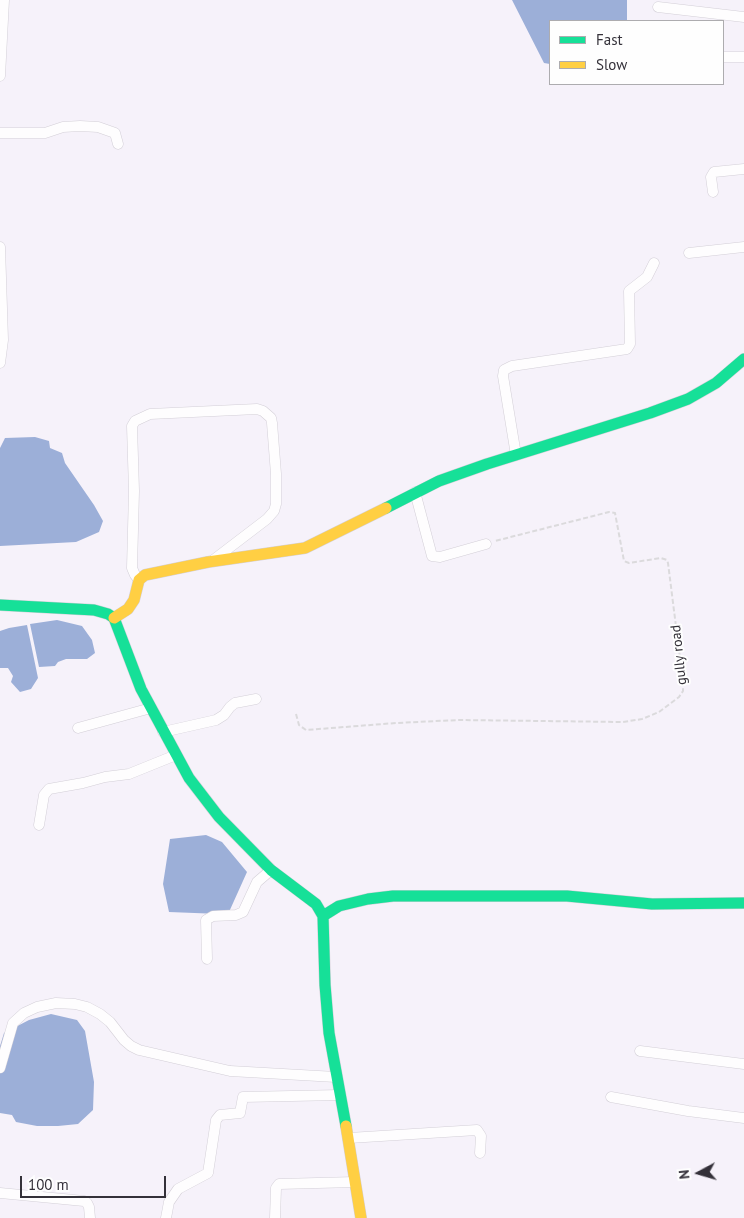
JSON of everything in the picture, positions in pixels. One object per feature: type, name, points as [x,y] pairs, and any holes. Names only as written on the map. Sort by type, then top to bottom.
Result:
[{"type":"street","points":[[0,76],[4,0]]},
{"type":"street","points":[[658,7],[744,17]]},
{"type":"street","points":[[724,57],[744,57]]},
{"type":"street","points":[[0,133],[45,132],[62,127],[98,127],[115,133],[118,144]]},
{"type":"street","points":[[713,192],[711,177],[714,172],[744,169]]},
{"type":"street","points":[[0,247],[3,340],[0,363]]},
{"type":"street","points":[[689,252],[744,247]]},
{"type":"street","points":[[516,455],[503,376],[504,370],[512,366],[627,349],[630,344],[629,291],[647,277],[654,263]]},
{"type":"street","points":[[114,618],[128,609],[134,600],[139,580],[145,575],[211,562],[305,548],[415,492],[479,466],[650,413],[688,399],[716,382],[744,359]]},
{"type":"street","points":[[139,580],[132,568],[134,491],[132,426],[135,421],[150,414],[257,409],[263,411],[271,418],[272,423],[276,474],[276,504],[274,511],[268,519],[211,562]]},
{"type":"street","points":[[415,492],[432,556],[440,557],[486,544]]},
{"type":"street","points":[[0,605],[94,610],[114,618],[141,689],[189,778],[219,817],[271,870],[316,904],[323,916],[327,1014],[361,1218]]},
{"type":"street","points":[[163,732],[216,720],[236,703],[256,699]]},
{"type":"street","points":[[78,728],[151,708]]},
{"type":"street","points":[[39,825],[44,795],[49,789],[129,774],[176,755]]},
{"type":"street","points":[[206,959],[206,920],[213,916],[236,915],[243,912],[257,882],[271,870]]},
{"type":"street","points":[[323,916],[339,906],[368,899],[393,896],[514,895],[577,897],[652,904],[744,903]]},
{"type":"street","points":[[0,1068],[13,1024],[24,1013],[38,1007],[56,1003],[87,1006],[100,1014],[131,1046],[139,1050],[230,1071],[336,1077]]},
{"type":"street","points":[[640,1051],[744,1064]]},
{"type":"street","points":[[166,1218],[169,1202],[178,1189],[208,1173],[216,1120],[220,1115],[240,1113],[243,1097],[340,1095]]},
{"type":"street","points":[[611,1097],[688,1111],[744,1118]]},
{"type":"street","points":[[349,1138],[477,1130],[481,1136],[480,1153]]},
{"type":"street","points":[[275,1218],[276,1188],[279,1184],[355,1182]]},
{"type":"street","points":[[0,1193],[84,1201],[89,1207],[90,1218]]},
{"type":"path","name":"gully road","points":[[296,714],[299,725],[306,730],[459,720],[623,722],[642,719],[659,712],[683,692],[667,560],[661,558],[629,563],[624,562],[615,513],[608,512],[486,544]]},
{"type":"water","points":[[512,0],[627,0],[627,20],[549,20],[549,64],[544,63]]},
{"type":"water","points":[[35,437],[49,441],[50,448],[62,453],[65,463],[103,521],[99,532],[76,542],[0,546],[0,448],[5,438]]},
{"type":"water","points":[[57,620],[82,626],[92,640],[95,653],[87,659],[66,659],[58,662],[55,666],[39,667],[30,624]]},
{"type":"water","points":[[27,625],[38,678],[31,689],[20,692],[11,682],[13,676],[8,668],[0,668],[0,631]]},
{"type":"water","points":[[206,835],[222,842],[247,872],[229,912],[220,914],[169,912],[163,884],[170,839]]},
{"type":"water","points":[[51,1014],[77,1020],[85,1031],[94,1082],[93,1110],[78,1124],[37,1126],[16,1122],[12,1115],[0,1113],[0,1046],[4,1033],[29,1020]]},
{"type":"traffic: fast","points":[[386,508],[439,481],[688,399],[716,383],[744,359]]},
{"type":"traffic: fast","points":[[0,605],[94,610],[114,618],[141,689],[189,778],[219,817],[271,870],[316,904],[323,916],[325,985],[329,1033],[346,1126]]},
{"type":"traffic: fast","points":[[323,916],[339,906],[368,899],[393,896],[567,896],[652,904],[744,903]]},
{"type":"traffic: slow","points":[[114,618],[128,609],[134,600],[139,580],[145,575],[208,562],[305,548],[386,508]]},
{"type":"traffic: slow","points":[[346,1126],[361,1218]]}]
